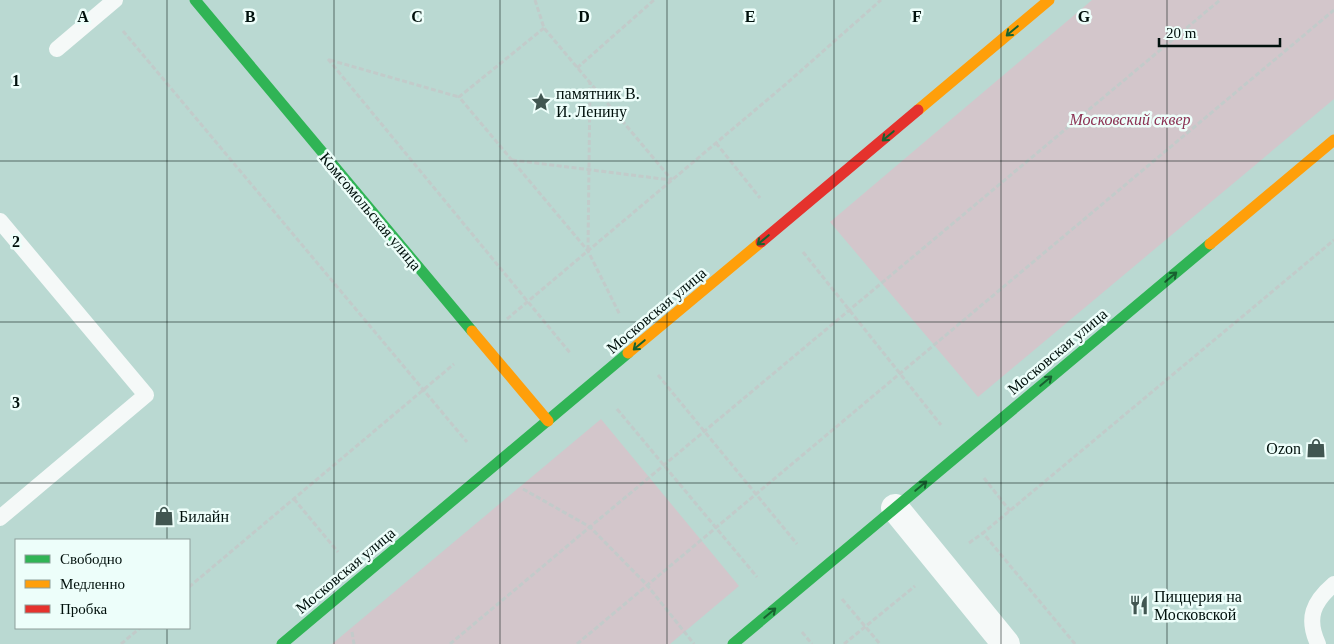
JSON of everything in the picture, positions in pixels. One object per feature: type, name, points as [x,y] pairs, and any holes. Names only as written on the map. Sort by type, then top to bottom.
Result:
[{"type":"main road","name":"Комсомольская улица","points":[[195,0],[548,421]]},
{"type":"main road","name":"Московская улица","points":[[282,644],[1049,0]]},
{"type":"main road","name":"Московская улица","points":[[737,643],[819,571],[1334,140]]},
{"type":"street","points":[[895,508],[1006,644]]},
{"type":"lane","points":[[56,49],[110,5]]},
{"type":"lane","points":[[0,221],[146,395],[0,518]]},
{"type":"lane","points":[[1318,644],[1312,628],[1312,613],[1324,593],[1334,584]]},
{"type":"path","points":[[535,0],[544,28],[672,180]]},
{"type":"path","points":[[577,68],[654,0]]},
{"type":"path","points":[[190,586],[716,143],[881,0]]},
{"type":"path","points":[[450,644],[1220,0]]},
{"type":"path","points":[[110,5],[490,470],[590,526],[646,585],[694,644]]},
{"type":"path","points":[[576,644],[1334,10]]},
{"type":"path","points":[[459,97],[544,28]]},
{"type":"path","points":[[812,644],[328,60],[459,97],[588,251],[636,347],[880,644]]},
{"type":"path","points":[[588,251],[590,82]]},
{"type":"path","points":[[716,143],[1010,511]]},
{"type":"path","points":[[512,160],[672,180]]},
{"type":"path","points":[[1075,644],[983,533],[1334,240]]},
{"type":"path","points":[[121,644],[139,629]]},
{"type":"green space","name":"Московский сквер","points":[[1092,0],[1334,0],[1334,99],[978,397],[830,222]]},
{"type":"green space","points":[[601,419],[739,586],[670,644],[332,644]]},
{"type":"traffic: fast","points":[[195,0],[472,331]]},
{"type":"traffic: fast","points":[[733,644],[1210,244]]},
{"type":"traffic: fast","points":[[282,644],[628,353]]},
{"type":"traffic: slow","points":[[918,110],[1049,0]]},
{"type":"traffic: slow","points":[[1210,244],[1334,140]]},
{"type":"traffic: slow","points":[[628,353],[761,242]]},
{"type":"traffic: slow","points":[[472,331],[548,421]]},
{"type":"traffic: jam","points":[[761,242],[918,110]]},
{"type":"place","name":"памятник В. И. Ленину","points":[[541,102]]},
{"type":"place","name":"Ozon","points":[[1316,448]]},
{"type":"place","name":"Билайн","points":[[164,516]]},
{"type":"place","name":"Пиццерия на Московской","points":[[1139,605]]}]
